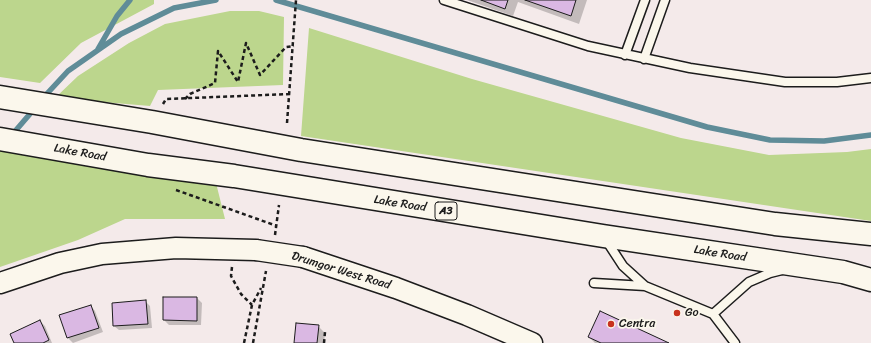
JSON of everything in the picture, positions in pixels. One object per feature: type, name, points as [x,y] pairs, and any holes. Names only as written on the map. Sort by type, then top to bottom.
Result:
[{"type":"highway","points":[[0,97],[152,122],[301,150],[767,223],[871,234]]},
{"type":"highway","name":"Lake Road","points":[[10,141],[603,236],[843,272],[871,280]]},
{"type":"street","name":"Drumgor West Road","points":[[0,283],[60,263],[102,254],[176,248],[256,250],[303,257],[396,288],[467,315],[532,343]]},
{"type":"lane","points":[[444,0],[588,46],[690,68],[785,82],[837,82],[871,78]]},
{"type":"lane","points":[[625,55],[645,0]]},
{"type":"lane","points":[[644,59],[665,0]]},
{"type":"lane","points":[[603,236],[623,266],[645,286]]},
{"type":"lane","points":[[713,314],[749,282],[770,273],[800,266]]},
{"type":"lane","points":[[594,283],[645,286],[713,314],[735,343]]},
{"type":"path","points":[[287,123],[294,46],[296,0]]},
{"type":"path","points":[[186,99],[190,94],[215,83],[218,51],[238,82],[246,43],[260,75],[286,47],[294,46]]},
{"type":"path","points":[[152,122],[166,100],[290,94]]},
{"type":"path","points":[[174,189],[277,226]]},
{"type":"path","points":[[234,249],[232,276],[241,294],[252,305]]},
{"type":"path","points":[[244,343],[252,305],[263,285],[253,343]]},
{"type":"path","points":[[324,343],[325,332]]},
{"type":"green space","points":[[0,0],[154,0],[154,4],[81,43],[40,83],[0,77]]},
{"type":"green space","points":[[230,11],[259,11],[284,17],[283,85],[158,90],[150,106],[55,98],[78,76],[129,43],[165,24]]},
{"type":"green space","points":[[309,28],[472,79],[681,138],[769,155],[847,152],[871,149],[871,221],[301,136]]},
{"type":"green space","points":[[0,149],[216,183],[225,219],[125,219],[78,240],[0,267]]},
{"type":"building","points":[[481,0],[508,0],[505,9]]},
{"type":"building","points":[[525,0],[576,0],[571,16]]},
{"type":"building","points":[[163,297],[197,297],[197,321],[163,320]]},
{"type":"building","points":[[146,300],[148,324],[113,326],[112,303]]},
{"type":"building","points":[[91,305],[99,328],[67,338],[59,315]]},
{"type":"building","name":"Centra","points":[[600,311],[669,343],[601,343],[588,337]]},
{"type":"building","points":[[40,320],[49,340],[43,343],[14,343],[10,334]]},
{"type":"building","points":[[296,323],[319,325],[317,343],[294,343]]},
{"type":"waterway","points":[[98,49],[117,16],[130,0]]},
{"type":"waterway","points":[[43,98],[68,71],[121,34],[174,8],[216,0]]},
{"type":"waterway","points":[[276,0],[707,127],[770,140],[824,141],[871,135]]},
{"type":"waterway","points":[[11,136],[35,108]]},
{"type":"place","name":"Go","points":[[677,313]]},
{"type":"place","name":"Centra","points":[[611,324]]}]
